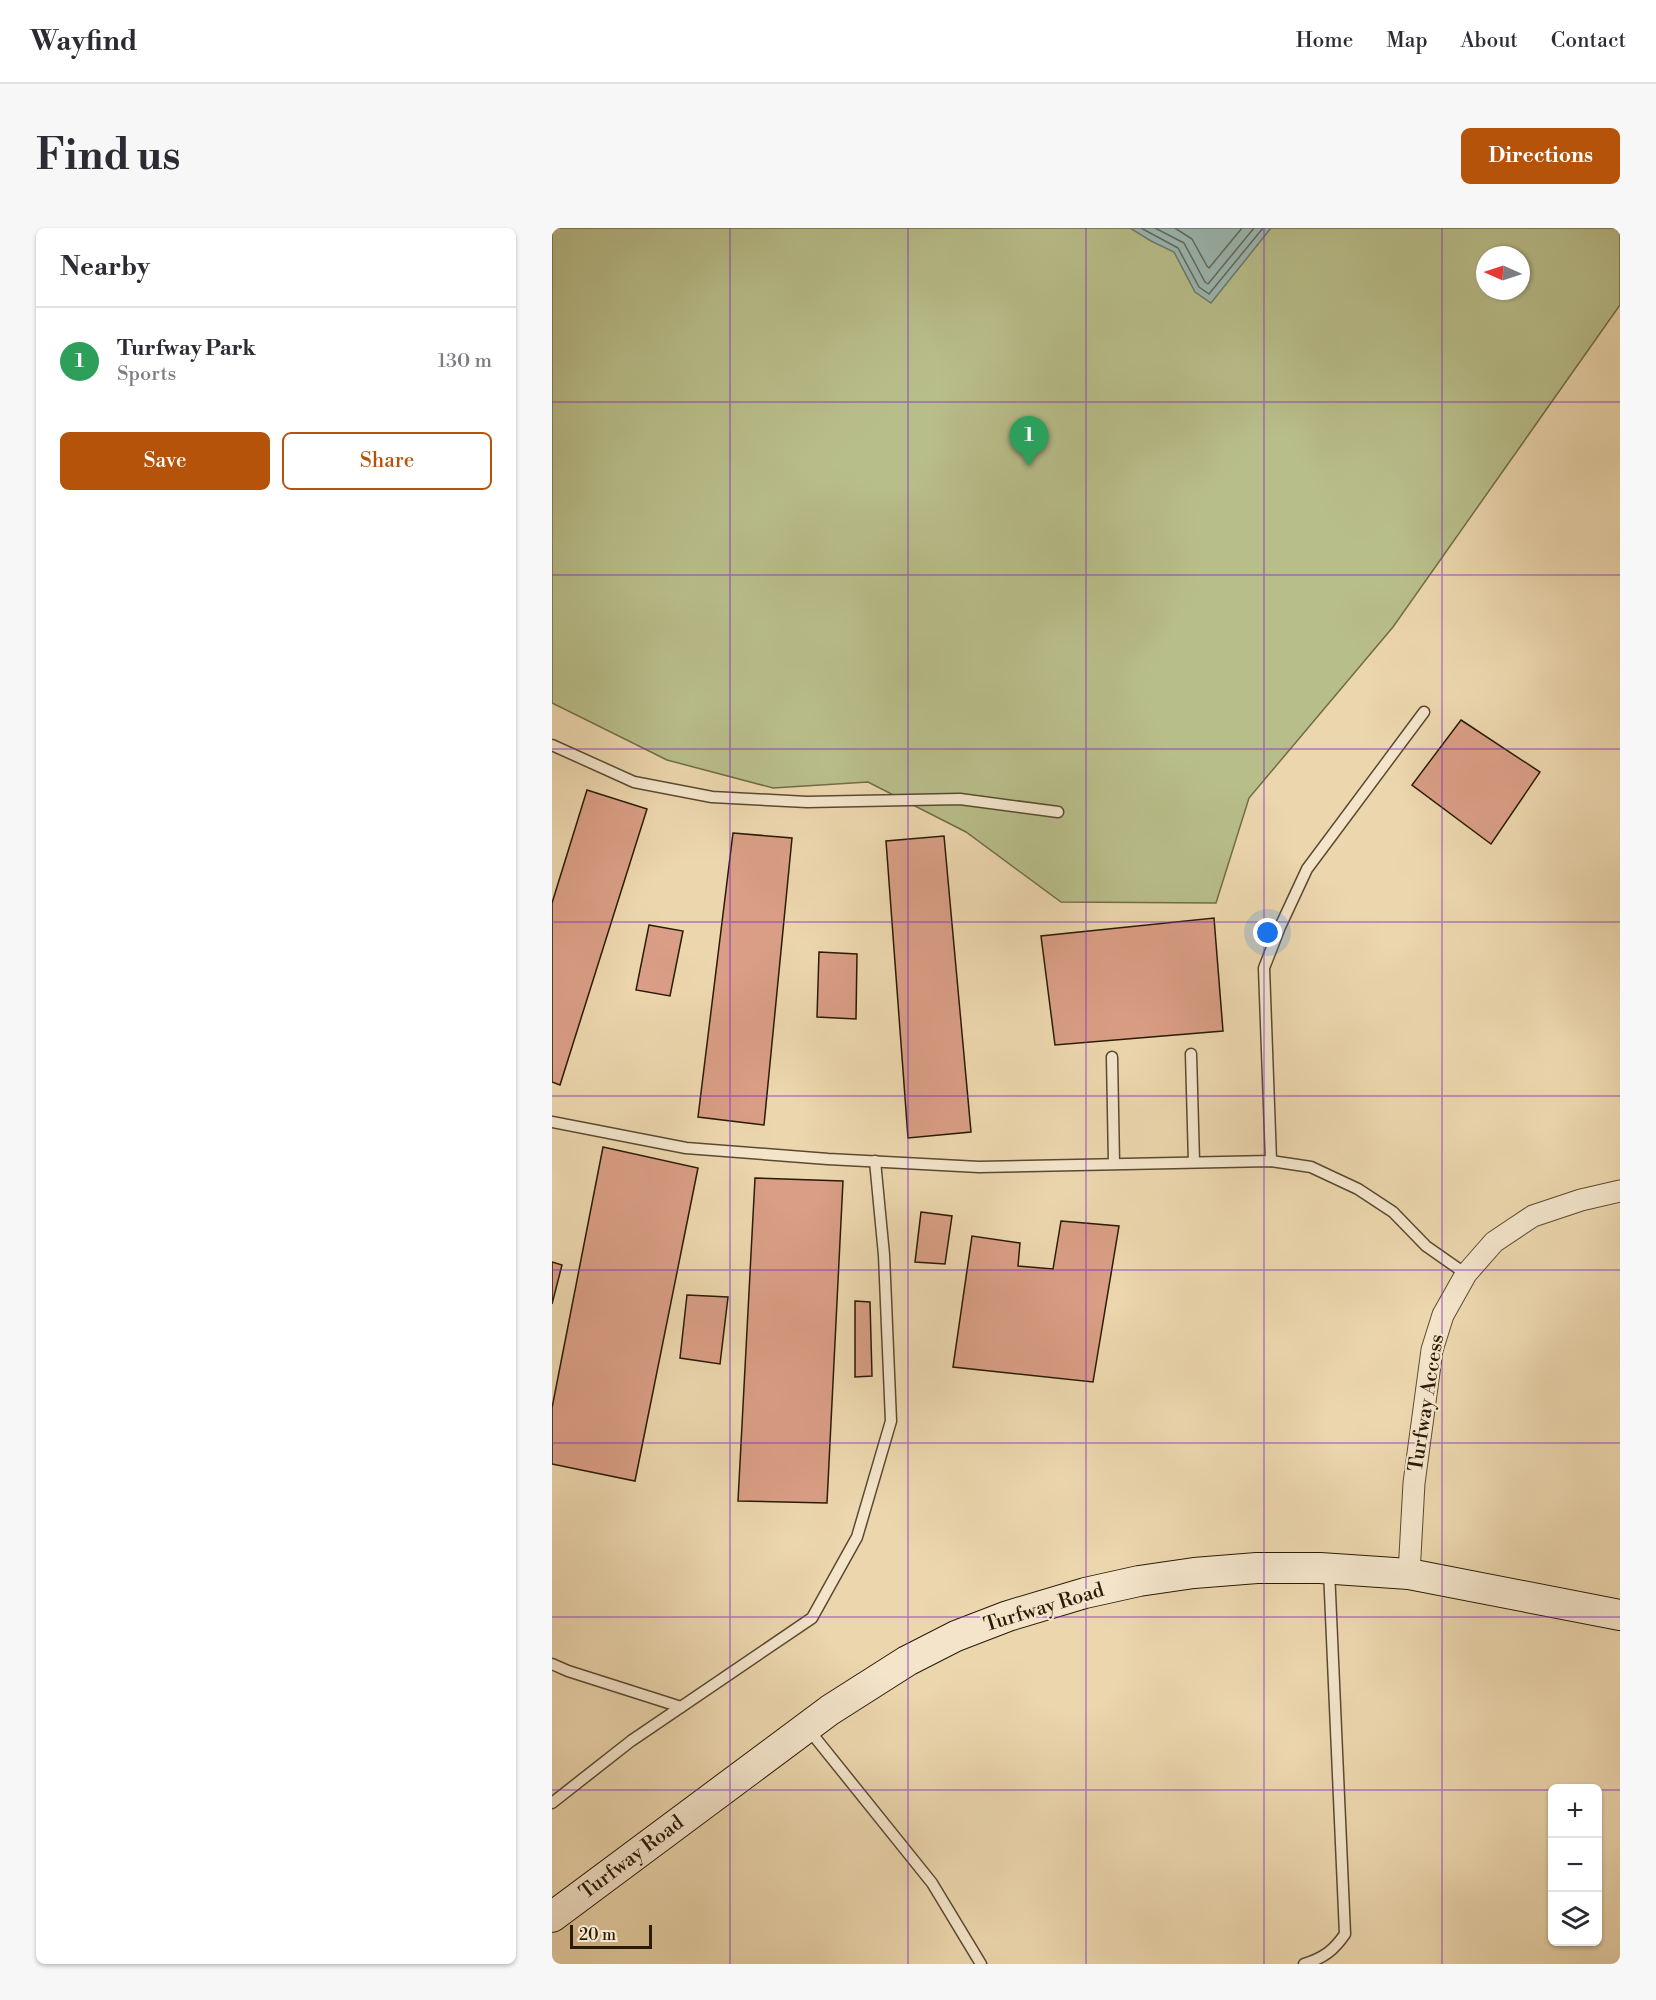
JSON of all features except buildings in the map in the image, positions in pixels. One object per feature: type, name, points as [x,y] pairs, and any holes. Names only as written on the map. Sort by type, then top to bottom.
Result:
[{"type":"main road","name":"Turfway Road","points":[[552,1917],[830,1710],[907,1661],[956,1636],[1084,1593],[1139,1581],[1194,1573],[1257,1568],[1329,1568],[1409,1574],[1620,1615]]},
{"type":"street","name":"Turfway Access","points":[[1409,1574],[1414,1483],[1432,1350],[1443,1315],[1466,1274],[1494,1242],[1533,1216],[1581,1200],[1620,1191]]},
{"type":"lane","points":[[1271,1161],[1264,968],[1306,869],[1424,712]]},
{"type":"lane","points":[[552,746],[634,782],[712,797],[807,802],[960,799],[1058,812]]},
{"type":"lane","points":[[1191,1054],[1194,1162]]},
{"type":"lane","points":[[1112,1057],[1114,1163]]},
{"type":"lane","points":[[552,1122],[686,1148],[875,1161],[979,1167],[1271,1161],[1311,1167],[1358,1189],[1393,1212],[1426,1246],[1466,1274]]},
{"type":"lane","points":[[552,1803],[631,1741],[812,1618],[857,1537],[891,1421],[884,1255],[875,1161]]},
{"type":"lane","points":[[1304,1964],[1334,1950],[1345,1934],[1329,1568]]},
{"type":"lane","points":[[552,1664],[681,1707]]},
{"type":"lane","points":[[807,1727],[932,1883],[981,1964]]},
{"type":"green space","points":[[552,228],[1620,228],[1620,305],[1393,627],[1249,798],[1216,903],[1061,902],[966,832],[868,782],[773,788],[667,760],[552,703]]},
{"type":"water","points":[[1130,228],[1271,228],[1211,303],[1195,292],[1174,252]]},
{"type":"place","name":"Turfway Park","points":[[1029,466]]}]
